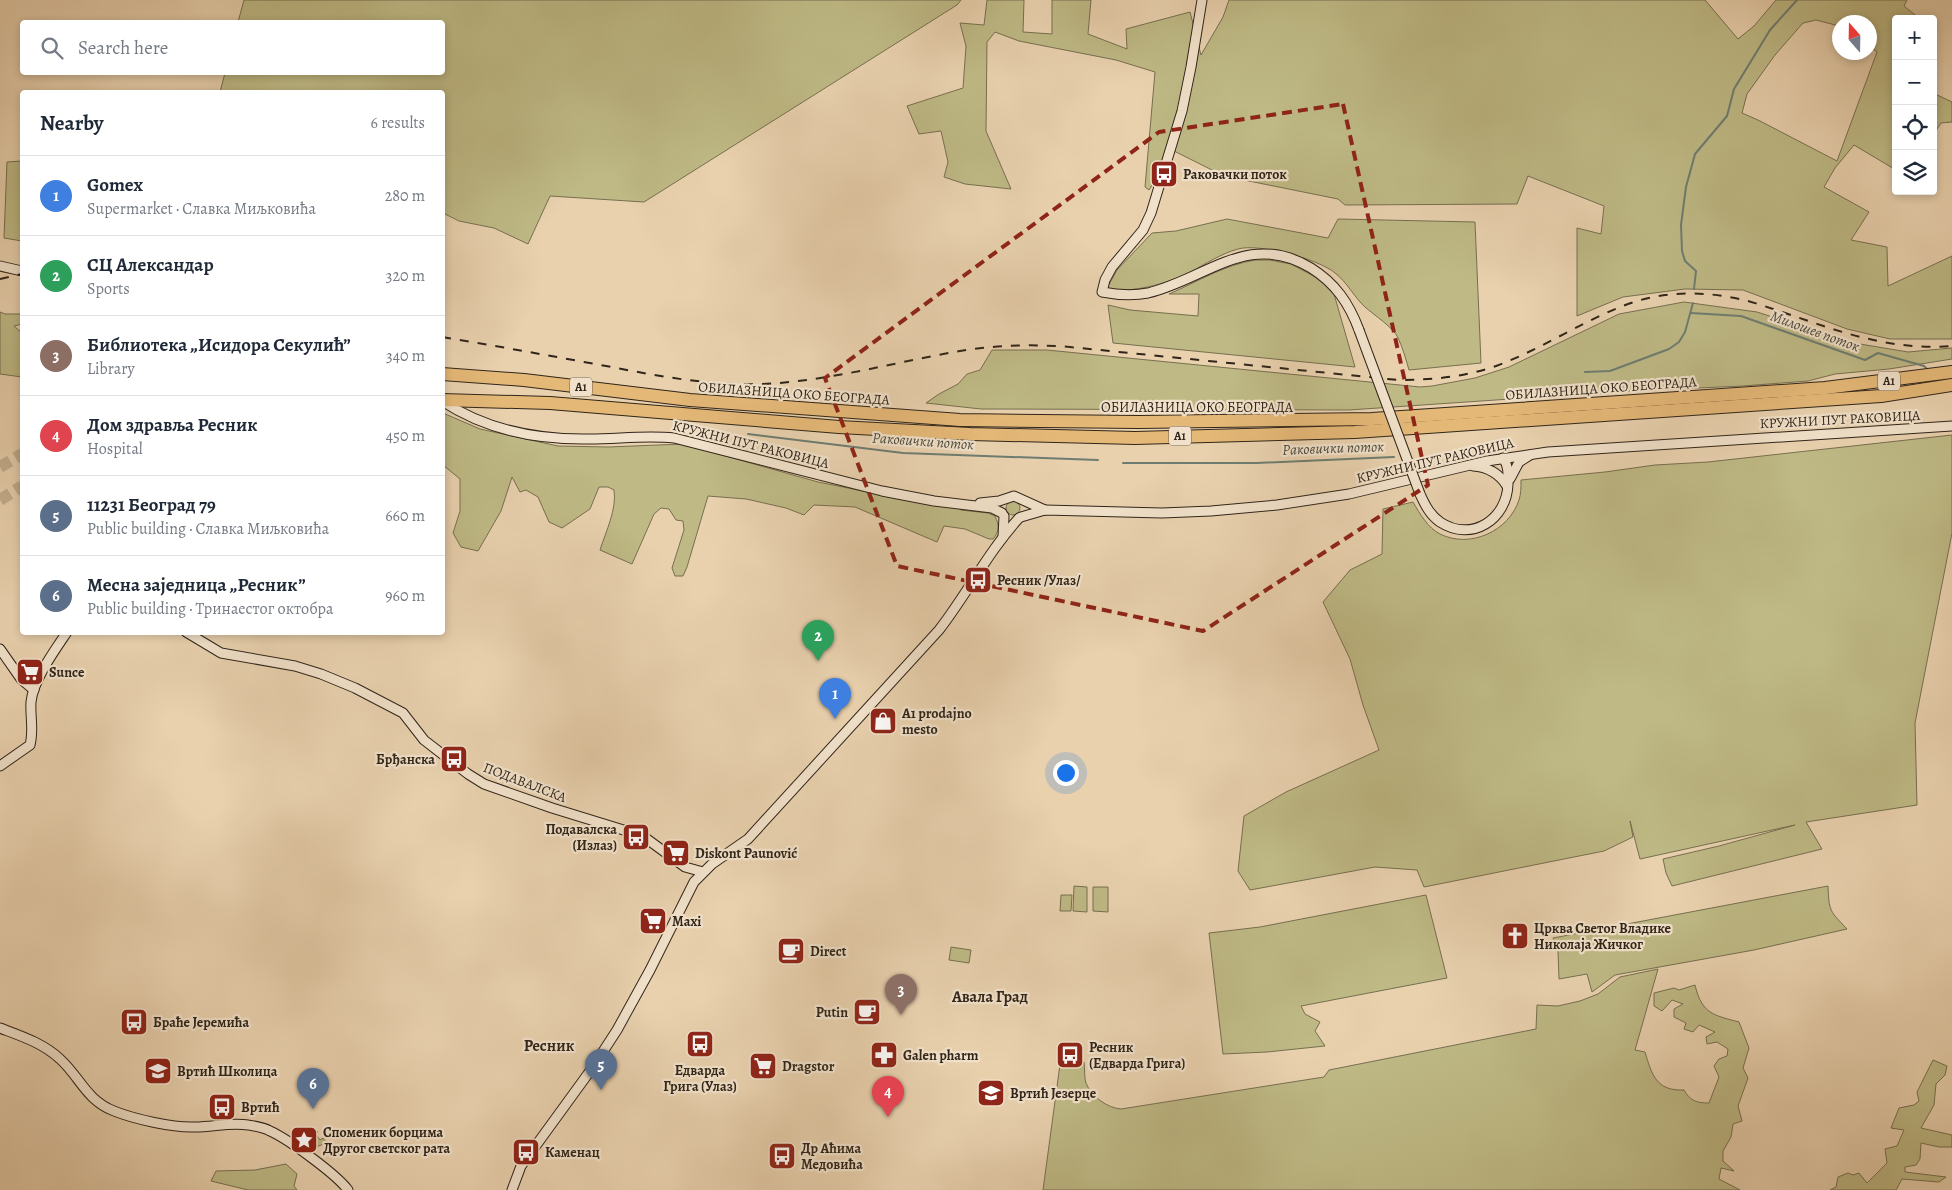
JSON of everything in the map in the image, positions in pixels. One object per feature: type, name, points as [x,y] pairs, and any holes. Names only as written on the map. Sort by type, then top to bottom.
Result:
[{"type":"highway","name":"ОБИЛАЗНИЦА ОКО БЕОГРАДА","points":[[445,401],[550,403],[839,427],[1135,438],[1355,432],[1827,394],[1952,372]]},
{"type":"highway","name":"ОБИЛАЗНИЦА ОКО БЕОГРАДА","points":[[445,374],[524,380],[690,400],[940,418],[1139,422],[1372,419],[1827,394],[1881,396],[1952,385]]},
{"type":"street","points":[[1202,0],[1182,111],[1146,226],[1112,267],[1104,280],[1102,292],[1126,295],[1148,292],[1178,283],[1226,260],[1253,254],[1274,254],[1292,258],[1329,281],[1346,300],[1420,494],[1430,512],[1441,522],[1453,528],[1468,529],[1484,525],[1498,514],[1506,502],[1508,468],[1503,458]]},
{"type":"street","points":[[0,266],[20,271]]},
{"type":"street","name":"КРУЖНИ ПУТ РАКОВИЦА","points":[[445,403],[470,417],[499,428],[535,436],[556,438],[674,438],[882,491],[992,508],[1003,514]]},
{"type":"street","name":"КРУЖНИ ПУТ РАКОВИЦА","points":[[1020,517],[1045,510],[1162,513],[1245,508],[1349,494],[1503,458],[1532,454],[1624,446],[1952,426]]},
{"type":"street","points":[[1508,486],[1515,468],[1523,459],[1532,454]]},
{"type":"street","points":[[1467,466],[1489,469],[1501,476],[1508,486]]},
{"type":"street","points":[[512,1190],[522,1166],[593,1067],[617,1030],[650,970],[694,882],[703,872],[748,839],[939,630],[1003,537],[1020,517],[1025,507],[1022,500],[1014,496],[1005,499],[1001,505],[1003,537]]},
{"type":"street","name":"КРУЖНИ ПУТ РАКОВИЦА","points":[[967,504],[1005,499]]},
{"type":"street","name":"КРУЖНИ ПУТ РАКОВИЦА","points":[[1022,500],[1045,510]]},
{"type":"street","points":[[1003,514],[1011,520],[1020,517]]},
{"type":"street","points":[[0,766],[30,745],[32,731],[31,707],[34,690],[46,665],[66,635]]},
{"type":"street","name":"ПОДАВАЛСКА","points":[[191,635],[222,653],[295,666],[355,688],[403,713],[424,740],[484,784],[552,808],[636,834],[653,843],[685,867],[703,872]]},
{"type":"street","points":[[0,650],[21,679],[34,690]]},
{"type":"street","points":[[0,1028],[26,1037],[50,1051],[62,1060],[93,1099],[111,1110],[128,1116],[187,1127],[234,1124],[259,1127],[277,1134],[348,1190]]},
{"type":"highlighted area","points":[[1343,104],[1428,485],[1203,631],[897,566],[825,378],[1159,132]]},
{"type":"shaded area","points":[[244,0],[961,0],[957,5],[644,202],[550,196],[528,244],[494,228],[459,221],[445,214],[445,90],[221,90],[224,75],[445,75],[445,20],[239,20]]},
{"type":"shaded area","points":[[987,0],[1024,0],[1023,32],[1052,34],[1052,0],[1091,0],[1088,34],[1127,49],[1126,29],[1190,12],[1201,55],[1223,17],[1229,0],[1705,0],[1738,39],[1754,26],[1776,0],[1907,0],[1904,6],[1915,15],[1892,15],[1892,168],[1854,145],[1835,168],[1824,187],[1869,212],[1851,240],[1887,247],[1888,286],[1952,256],[1952,339],[1890,339],[1847,329],[1743,290],[1685,289],[1623,297],[1577,316],[1577,228],[1601,234],[1604,206],[1528,176],[1517,204],[1345,205],[1338,199],[1224,176],[1174,151],[1149,190],[1145,187],[1155,72],[1116,60],[1019,41],[995,32],[987,42],[986,131],[1011,189],[965,184],[944,177],[948,162],[941,131],[919,134],[907,106],[963,88],[966,46],[960,23],[984,25]],"holes":[[[1832,15],[1877,15],[1877,60],[1874,60],[1837,161],[1742,113],[1747,94],[1775,55],[1803,23],[1816,20],[1832,24]]]},
{"type":"shaded area","points":[[1937,95],[1952,102],[1952,122],[1941,123],[1937,129]]},
{"type":"shaded area","points":[[20,161],[20,241],[4,238],[7,162]]},
{"type":"shaded area","points":[[1227,219],[1328,238],[1338,219],[1475,222],[1481,363],[1409,370],[1396,334],[1361,303],[1335,273],[1303,258],[1273,250],[1259,248],[1238,249],[1219,256],[1180,277],[1160,284],[1138,289],[1106,290],[1117,270],[1152,233],[1176,231]]},
{"type":"shaded area","points":[[1255,260],[1270,260],[1291,264],[1323,281],[1334,294],[1355,367],[1113,343],[1108,305],[1130,310],[1198,316],[1199,294],[1169,294],[1232,266]]},
{"type":"shaded area","points":[[1684,302],[1757,312],[1854,343],[1908,352],[1952,348],[1952,359],[1889,369],[1835,374],[1808,381],[1349,410],[981,409],[926,403],[958,384],[967,374],[980,370],[992,350],[1047,350],[1420,387],[1432,386],[1475,378],[1509,367],[1619,314]]},
{"type":"shaded area","points":[[0,312],[20,314],[20,324],[14,326],[20,331],[20,377],[0,374]]},
{"type":"shaded area","points":[[445,414],[480,429],[558,446],[608,447],[683,444],[818,482],[928,504],[988,513],[995,516],[998,531],[993,539],[989,539],[965,529],[944,526],[937,542],[855,507],[814,505],[804,515],[786,508],[746,499],[708,496],[687,567],[683,576],[675,576],[672,568],[684,530],[683,521],[676,520],[669,509],[661,508],[654,514],[632,564],[600,550],[614,505],[614,490],[608,487],[599,487],[590,509],[562,528],[549,522],[538,497],[526,490],[520,492],[512,477],[501,511],[478,551],[461,547],[453,533],[460,511],[460,479],[445,467]]},
{"type":"shaded area","points":[[1952,435],[1952,533],[1915,723],[1917,805],[1806,822],[1822,849],[1672,886],[1666,873],[1663,859],[1795,825],[1640,859],[1630,821],[1633,837],[1604,851],[1424,887],[1417,870],[1375,867],[1250,890],[1238,871],[1244,816],[1286,792],[1379,750],[1363,705],[1350,659],[1323,602],[1350,570],[1382,554],[1383,509],[1413,502],[1421,516],[1440,534],[1452,538],[1476,538],[1498,528],[1514,511],[1521,493],[1521,480],[1655,465],[1708,462]]},
{"type":"shaded area","points":[[1010,501],[1016,501],[1020,508],[1016,515],[1010,515],[1006,511],[1006,505]]},
{"type":"shaded area","points":[[1074,886],[1087,887],[1087,912],[1073,911]]},
{"type":"shaded area","points":[[1828,886],[1830,906],[1837,918],[1847,929],[1754,950],[1615,975],[1592,992],[1587,974],[1559,979],[1558,951],[1553,938]]},
{"type":"shaded area","points":[[1093,887],[1108,887],[1108,912],[1093,911]]},
{"type":"shaded area","points":[[1061,895],[1072,895],[1071,911],[1060,911]]},
{"type":"shaded area","points":[[1426,895],[1447,978],[1301,1006],[1305,1014],[1320,1022],[1315,1031],[1325,1046],[1223,1054],[1209,933],[1260,927]]},
{"type":"shaded area","points":[[951,947],[971,950],[969,963],[949,960]]},
{"type":"shaded area","points":[[1658,969],[1635,1050],[1645,1052],[1653,1074],[1661,1084],[1667,1088],[1684,1090],[1694,1101],[1709,1103],[1719,1077],[1714,1066],[1719,1059],[1727,1056],[1728,1049],[1717,1042],[1707,1044],[1706,1037],[1715,1032],[1699,1025],[1693,1032],[1684,1029],[1686,1023],[1674,1017],[1674,1009],[1683,1004],[1672,1000],[1662,1011],[1654,1006],[1654,993],[1674,988],[1679,990],[1695,985],[1705,1008],[1715,1015],[1739,1022],[1749,1048],[1743,1068],[1748,1078],[1738,1106],[1742,1121],[1733,1124],[1731,1137],[1723,1151],[1723,1161],[1734,1171],[1721,1168],[1719,1179],[1740,1190],[1043,1190],[1061,1057],[1084,1062],[1085,1081],[1088,1088],[1105,1104],[1121,1109],[1324,1077],[1329,1070],[1536,1029],[1537,1005],[1558,1006],[1580,1001],[1598,994],[1620,977]]},
{"type":"shaded area","points":[[1933,1060],[1947,1066],[1945,1075],[1936,1084],[1934,1105],[1921,1128],[1952,1135],[1952,1147],[1939,1147],[1921,1143],[1920,1159],[1916,1165],[1905,1167],[1905,1172],[1946,1177],[1939,1182],[1902,1179],[1896,1190],[1830,1190],[1836,1187],[1838,1177],[1848,1173],[1853,1175],[1859,1173],[1867,1183],[1887,1163],[1885,1149],[1897,1146],[1904,1130],[1891,1128],[1899,1108],[1914,1105],[1919,1101],[1917,1092]]},
{"type":"shaded area","points":[[303,1127],[318,1132],[315,1133],[320,1140],[323,1138],[327,1143],[307,1150],[297,1143]]},
{"type":"shaded area","points":[[286,1164],[297,1174],[294,1186],[297,1190],[248,1190],[211,1181],[216,1171],[255,1170]]},
{"type":"waterway","name":"Раковички поток","points":[[1694,289],[1696,271],[1685,261],[1682,251],[1681,225],[1686,187],[1695,154],[1727,116],[1734,89],[1770,30],[1797,0]]},
{"type":"waterway","name":"Раковички поток","points":[[1585,372],[1610,371],[1669,349],[1679,342],[1685,332],[1693,303]]},
{"type":"waterway","name":"Милошев поток","points":[[1691,313],[1741,316],[1865,360],[1878,353],[1924,366],[1928,370]]},
{"type":"waterway","name":"Раковички поток","points":[[748,434],[903,453],[1098,460]]},
{"type":"waterway","name":"Раковички поток","points":[[1123,463],[1257,463],[1394,457]]},
{"type":"tunnel","points":[[0,467],[20,455]]},
{"type":"tunnel","points":[[0,500],[20,487]]},
{"type":"railway","points":[[0,279],[20,274]]},
{"type":"railway","points":[[445,338],[665,377],[743,384],[813,379],[960,351],[988,347],[1029,345],[1070,347],[1411,380],[1448,377],[1496,366],[1594,318],[1643,299],[1673,294],[1703,294],[1748,301],[1848,334],[1873,340],[1925,347],[1952,346]]},
{"type":"place","name":"Раковачки поток","points":[[1164,174]]},
{"type":"place","name":"Ресник /Улаз/","points":[[978,580]]},
{"type":"place","name":"СЦ Александар","points":[[818,661]]},
{"type":"place","name":"Sunce","points":[[30,672]]},
{"type":"place","name":"Gomex","points":[[835,719]]},
{"type":"place","name":"A1 prodajno mesto","points":[[883,721]]},
{"type":"place","name":"Брђанска","points":[[454,759]]},
{"type":"place","name":"Подавалска (Излаз)","points":[[636,837]]},
{"type":"place","name":"Diskont Paunović","points":[[676,853]]},
{"type":"place","name":"Maxi","points":[[653,921]]},
{"type":"place","name":"Црква Светог Владике Николаја Жичког","points":[[1515,936]]},
{"type":"place","name":"Direct","points":[[791,951]]},
{"type":"place","name":"Putin","points":[[867,1012]]},
{"type":"place","name":"Библиотека „Исидора Секулић”","points":[[901,1015]]},
{"type":"place","name":"Браће Јеремића","points":[[134,1022]]},
{"type":"place","name":"Едварда Грига (Улаз)","points":[[700,1044]]},
{"type":"place","name":"Galen pharm","points":[[884,1055]]},
{"type":"place","name":"Ресник (Едварда Грига)","points":[[1070,1055]]},
{"type":"place","name":"Dragstor","points":[[763,1066]]},
{"type":"place","name":"Вртић Школица","points":[[158,1071]]},
{"type":"place","name":"11231 Београд 79","points":[[601,1090]]},
{"type":"place","name":"Вртић Језерце","points":[[991,1093]]},
{"type":"place","name":"Вртић","points":[[222,1107]]},
{"type":"place","name":"Месна заједница „Ресник”","points":[[313,1109]]},
{"type":"place","name":"Дом здравља Ресник","points":[[888,1117]]},
{"type":"place","name":"Споменик борцима Другог светског рата","points":[[304,1140]]},
{"type":"place","name":"Каменац","points":[[526,1152]]},
{"type":"place","name":"Др Аћима Медовића","points":[[782,1156]]},
{"type":"district","name":"Авала Град","points":[[990,996]]},
{"type":"district","name":"Ресник","points":[[549,1045]]}]
